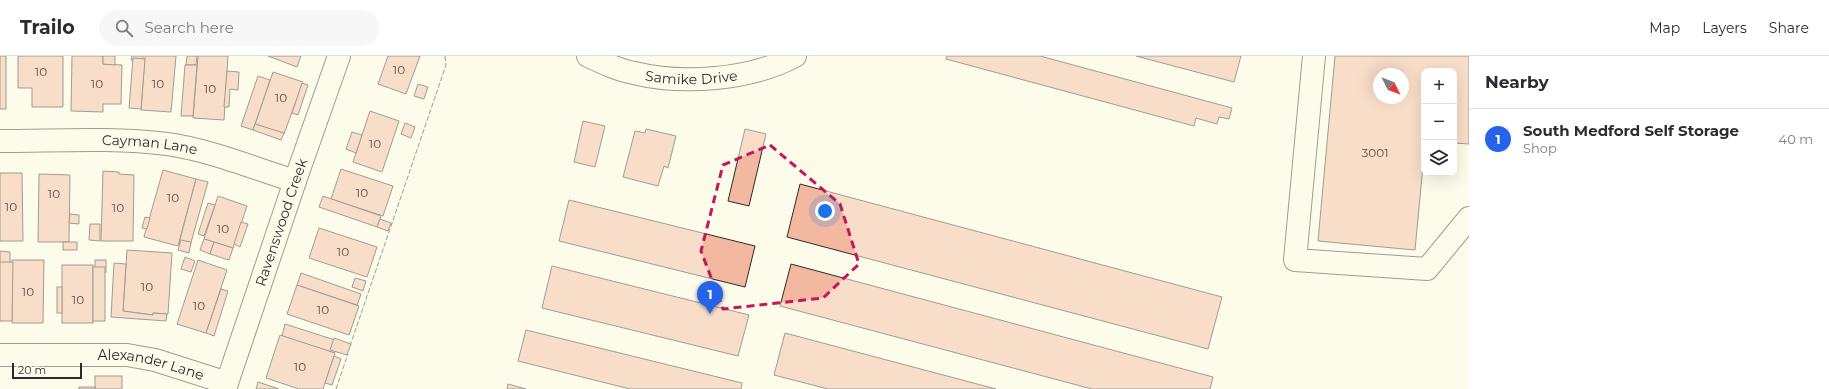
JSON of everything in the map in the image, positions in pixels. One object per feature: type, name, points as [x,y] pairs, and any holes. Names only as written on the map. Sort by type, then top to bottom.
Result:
[{"type":"street","name":"Ravenswood Creek","points":[[226,386],[339,56]]},
{"type":"street","name":"Samike Drive","points":[[588,56],[608,65],[634,73],[672,78],[706,79],[749,72],[763,62],[782,63],[795,56]]},
{"type":"street","points":[[1314,56],[1295,260],[1427,269],[1469,218]]},
{"type":"street","name":"Cayman Lane","points":[[0,141],[126,141],[167,144],[204,152],[295,181]]},
{"type":"street","name":"Alexander Lane","points":[[0,354],[127,355],[155,360],[226,386]]},
{"type":"highlighted area","points":[[770,145],[840,204],[859,264],[823,298],[723,309],[701,251],[723,165]]},
{"type":"building","points":[[0,56],[6,56],[6,109],[0,109]]},
{"type":"building","points":[[18,56],[63,56],[63,107],[32,107],[32,88],[18,88]]},
{"type":"building","points":[[72,56],[103,56],[103,64],[122,65],[121,104],[103,104],[103,112],[71,111]]},
{"type":"building","points":[[103,56],[115,56],[115,65],[103,64]]},
{"type":"building","points":[[132,56],[143,56],[143,61],[131,60]]},
{"type":"building","points":[[145,56],[176,56],[171,112],[141,110]]},
{"type":"building","points":[[187,56],[197,56],[196,65],[186,65]]},
{"type":"building","points":[[198,56],[228,56],[224,120],[193,118]]},
{"type":"building","points":[[268,56],[301,56],[297,67]]},
{"type":"building","points":[[388,56],[420,56],[406,94],[378,84]]},
{"type":"building","points":[[947,56],[1040,56],[1232,108],[1229,119],[1219,117],[1217,124],[1196,118],[1194,126],[946,59]]},
{"type":"building","points":[[1136,56],[1241,56],[1234,82]]},
{"type":"building","points":[[1335,56],[1469,56],[1469,144],[1457,143],[1457,68],[1421,68],[1422,176],[1415,250],[1318,241]]},
{"type":"building","points":[[133,58],[145,59],[141,109],[129,108]]},
{"type":"building","points":[[185,65],[197,65],[193,116],[181,116]]},
{"type":"building","points":[[227,71],[239,72],[238,90],[230,89],[229,107],[224,107]]},
{"type":"building","points":[[273,72],[303,82],[284,134],[255,124]]},
{"type":"building","points":[[258,76],[270,80],[253,130],[241,126]]},
{"type":"building","points":[[302,83],[308,85],[298,115],[292,113]]},
{"type":"building","points":[[418,84],[428,87],[424,99],[414,96]]},
{"type":"building","points":[[370,111],[399,121],[382,172],[353,162]]},
{"type":"building","points":[[583,121],[605,126],[595,167],[574,162]]},
{"type":"building","points":[[405,123],[415,127],[411,138],[401,134]]},
{"type":"building","points":[[255,124],[284,133],[281,140],[253,130]]},
{"type":"building","points":[[646,129],[676,136],[668,168],[664,166],[658,186],[623,177],[635,131],[645,133]]},
{"type":"building","points":[[745,129],[766,134],[749,206],[728,201]]},
{"type":"building","points":[[352,132],[362,135],[356,153],[346,149]]},
{"type":"building","points":[[341,169],[393,186],[383,216],[331,199]]},
{"type":"building","points":[[163,170],[196,179],[178,246],[144,237]]},
{"type":"building","points":[[103,171],[134,175],[133,241],[101,241]]},
{"type":"building","points":[[0,173],[22,173],[23,241],[0,241]]},
{"type":"building","points":[[39,174],[70,175],[69,242],[38,242]]},
{"type":"building","points":[[196,179],[208,182],[190,246],[179,243]]},
{"type":"building","points":[[800,184],[1222,297],[1208,349],[787,237]]},
{"type":"building","points":[[218,196],[247,206],[233,248],[204,239]]},
{"type":"building","points":[[323,196],[381,216],[377,227],[319,207]]},
{"type":"building","points":[[569,200],[755,246],[745,287],[559,241]]},
{"type":"building","points":[[208,203],[215,205],[204,236],[198,234]]},
{"type":"building","points":[[70,214],[79,215],[79,224],[69,223]]},
{"type":"building","points":[[145,217],[150,218],[147,229],[142,228]]},
{"type":"building","points":[[380,219],[391,223],[388,231],[377,227]]},
{"type":"building","points":[[241,222],[248,224],[240,247],[234,244]]},
{"type":"building","points":[[90,224],[100,224],[100,241],[89,240]]},
{"type":"building","points":[[319,228],[377,247],[367,277],[309,258]]},
{"type":"building","points":[[204,239],[214,242],[210,254],[200,250]]},
{"type":"building","points":[[181,240],[191,242],[189,253],[178,250]]},
{"type":"building","points":[[63,242],[77,242],[77,250],[63,250]]},
{"type":"building","points":[[214,242],[233,248],[229,260],[210,254]]},
{"type":"building","points":[[127,250],[172,253],[168,314],[153,313],[153,315],[123,311]]},
{"type":"building","points":[[0,251],[10,252],[10,266],[0,266]]},
{"type":"building","points":[[185,257],[195,261],[191,272],[181,269]]},
{"type":"building","points":[[12,260],[44,260],[43,323],[12,323]]},
{"type":"building","points":[[95,260],[106,260],[106,272],[95,272]]},
{"type":"building","points":[[198,260],[227,270],[206,333],[177,324]]},
{"type":"building","points":[[0,262],[13,262],[12,321],[0,321]]},
{"type":"building","points":[[114,263],[126,264],[123,311],[153,315],[153,313],[167,314],[166,321],[111,317]]},
{"type":"building","points":[[791,264],[1213,377],[1210,389],[1092,389],[780,306]]},
{"type":"building","points":[[62,265],[93,265],[93,323],[62,323]]},
{"type":"building","points":[[552,266],[749,315],[738,356],[542,308]]},
{"type":"building","points":[[93,267],[105,267],[105,321],[93,321]]},
{"type":"building","points":[[301,273],[361,294],[357,305],[297,285]]},
{"type":"building","points":[[355,278],[366,281],[363,291],[352,287]]},
{"type":"building","points":[[297,285],[359,306],[349,335],[287,314]]},
{"type":"building","points":[[57,287],[62,287],[62,313],[57,313]]},
{"type":"building","points":[[221,289],[228,291],[214,336],[206,333]]},
{"type":"building","points":[[285,324],[338,341],[334,353],[282,336]]},
{"type":"building","points":[[526,330],[742,383],[741,389],[630,389],[518,361]]},
{"type":"building","points":[[785,333],[996,389],[828,389],[774,375]]},
{"type":"building","points":[[280,335],[335,353],[323,389],[299,389],[266,378]]},
{"type":"building","points":[[334,338],[351,344],[347,355],[330,350]]},
{"type":"building","points":[[334,356],[341,359],[332,385],[325,383]]},
{"type":"building","points":[[95,376],[122,376],[122,389],[95,389]]},
{"type":"building","points":[[258,382],[279,389],[256,389]]},
{"type":"building","points":[[508,384],[526,389],[507,389]]},
{"type":"building","points":[[79,387],[95,387],[95,389],[79,389]]},
{"type":"fence","points":[[350,346],[446,65],[445,56]]},
{"type":"fence","points":[[336,389],[348,354]]},
{"type":"place","name":"South Medford Self Storage","points":[[710,314]]}]
